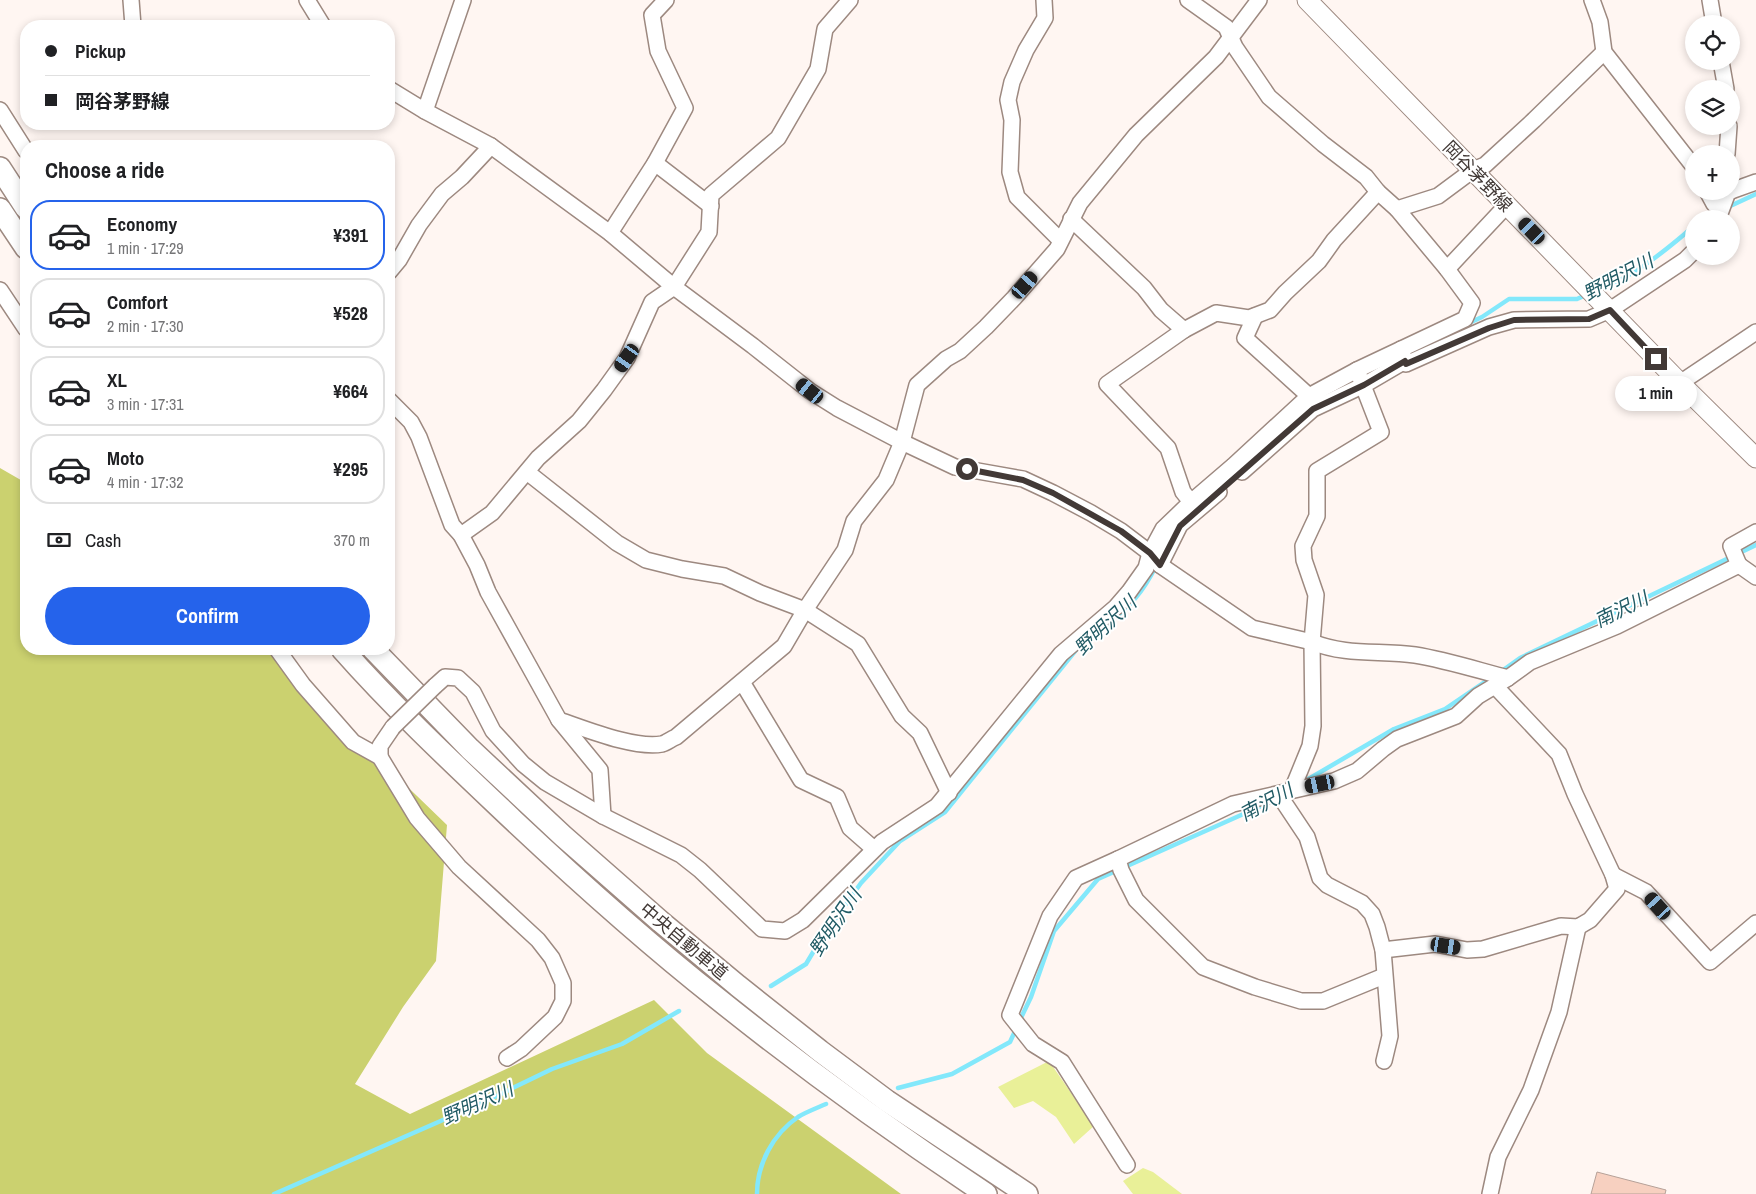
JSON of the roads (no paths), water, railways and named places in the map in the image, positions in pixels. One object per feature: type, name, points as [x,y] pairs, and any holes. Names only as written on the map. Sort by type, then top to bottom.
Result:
[{"type":"highway","points":[[0,168],[20,199]]},
{"type":"highway","points":[[0,209],[20,239]]},
{"type":"highway","name":"中央自動車道","points":[[347,655],[454,764],[621,918],[716,998],[816,1076],[878,1121],[986,1194]]},
{"type":"highway","name":"中央自動車道","points":[[379,655],[477,755],[563,836],[692,948],[820,1052],[954,1147],[1027,1194]]},
{"type":"main road","name":"岡谷茅野線","points":[[1307,0],[1680,383],[1756,458]]},
{"type":"street","points":[[131,0],[133,20]]},
{"type":"street","points":[[307,0],[319,20]]},
{"type":"street","points":[[426,111],[463,0]]},
{"type":"street","points":[[610,233],[655,163],[686,108],[658,51],[652,15],[666,0]]},
{"type":"street","points":[[461,534],[492,513],[538,458],[579,421],[604,390],[627,358],[652,302],[674,287],[709,232],[712,195],[778,138],[818,69],[825,28],[850,0]]},
{"type":"street","points":[[1044,0],[1045,18],[1026,50],[1012,82],[1008,100],[1012,120],[1010,172],[1017,197],[1060,240]]},
{"type":"street","points":[[1160,565],[1180,526],[1313,409],[1364,385],[1403,355],[1465,319],[1472,303],[1447,269],[1397,209],[1378,192],[1366,177],[1323,144],[1269,97],[1229,37],[1226,27],[1188,0]]},
{"type":"street","points":[[559,720],[615,738],[641,744],[662,744],[676,737],[784,646],[805,610],[845,550],[854,521],[886,480],[902,442],[917,385],[946,359],[960,351],[986,327],[1057,249],[1080,203],[1136,134],[1216,57],[1229,37],[1259,0]]},
{"type":"street","points":[[1592,0],[1600,22],[1604,52],[1685,156]]},
{"type":"street","points":[[1710,0],[1712,15]]},
{"type":"street","points":[[1397,209],[1438,196],[1473,170],[1485,165],[1604,52]]},
{"type":"street","points":[[395,93],[491,146],[610,233],[674,287],[810,391],[837,408],[955,467],[1023,480],[1091,513],[1121,531],[1150,553],[1160,565],[1252,628],[1312,642],[1321,646],[1362,653],[1414,655],[1502,682],[1559,754],[1575,794],[1613,875],[1617,889],[1590,920],[1578,927],[1561,926],[1483,949],[1467,950],[1435,944],[1383,950]]},
{"type":"street","points":[[0,110],[20,142]]},
{"type":"street","points":[[395,265],[442,194],[462,178],[491,146]]},
{"type":"street","points":[[655,163],[711,206]]},
{"type":"street","points":[[1740,187],[1756,182]]},
{"type":"street","points":[[1191,502],[1183,492],[1168,448],[1108,384],[1184,330],[1216,313],[1249,318],[1270,310],[1319,261],[1334,240],[1378,192]]},
{"type":"street","points":[[1447,269],[1507,205]]},
{"type":"street","points":[[1071,219],[1144,288],[1161,310],[1184,330]]},
{"type":"street","points":[[1403,355],[1406,364],[1489,328],[1514,320],[1589,319],[1604,305],[1685,260]]},
{"type":"street","points":[[0,290],[20,320]]},
{"type":"street","points":[[1255,316],[1245,338],[1308,396]]},
{"type":"street","points":[[1680,383],[1756,332]]},
{"type":"street","points":[[380,757],[380,746],[393,727],[445,677],[458,678],[473,692],[493,731],[523,764],[545,782],[603,816],[681,856],[700,870],[762,929],[785,931],[803,920],[882,842],[937,806],[1061,654],[1116,607],[1129,592],[1146,568],[1150,553],[1164,529],[1191,502],[1233,466],[1308,396],[1357,370],[1403,355]]},
{"type":"street","points":[[1357,370],[1381,432],[1317,471],[1317,516],[1303,546],[1304,560],[1316,595],[1312,642],[1313,726],[1310,746],[1283,801],[1307,837],[1320,878],[1327,884],[1362,903],[1372,914],[1383,950],[1390,1036],[1384,1061]]},
{"type":"street","points":[[395,406],[411,422],[419,437],[452,525],[461,534],[488,592],[559,720],[600,770],[603,816]]},
{"type":"street","points":[[528,472],[616,543],[646,560],[682,569],[724,576],[760,593],[805,610],[858,644],[902,716],[920,733],[949,793]]},
{"type":"street","points":[[1756,532],[1731,546],[1739,565],[1756,577]]},
{"type":"street","points":[[1127,1165],[1062,1062],[1033,1044],[1010,1015],[1050,916],[1076,878],[1234,804],[1334,781],[1357,771],[1397,739],[1456,716],[1478,696],[1530,662],[1617,626],[1739,565]]},
{"type":"street","points":[[281,655],[303,685],[353,742],[380,757],[417,818],[458,867],[538,940],[552,958],[562,982],[562,1001],[555,1017],[521,1049],[507,1058]]},
{"type":"street","points":[[742,682],[801,780],[838,797],[850,828],[874,849]]},
{"type":"street","points":[[1118,858],[1121,870],[1136,900],[1203,967],[1301,1001],[1323,1001],[1384,976]]},
{"type":"street","points":[[1613,875],[1646,892],[1710,962],[1756,923]]},
{"type":"street","points":[[1490,1194],[1498,1157],[1531,1090],[1559,1012],[1578,927]]},
{"type":"waterway","name":"野明沢川","points":[[1726,208],[1756,194]]},
{"type":"waterway","name":"野明沢川","points":[[1596,291],[1623,279],[1660,254],[1685,233]]},
{"type":"waterway","name":"野明沢川","points":[[1467,324],[1482,317],[1509,299],[1577,299],[1586,295]]},
{"type":"waterway","name":"野明沢川","points":[[1415,353],[1429,344]]},
{"type":"waterway","name":"野明沢川","points":[[1220,489],[1240,473]]},
{"type":"waterway","name":"南沢川","points":[[1499,673],[1520,658],[1756,545]]},
{"type":"waterway","name":"野明沢川","points":[[1107,624],[1135,598],[1146,584],[1156,566]]},
{"type":"waterway","name":"野明沢川","points":[[771,986],[806,964],[821,939],[861,883],[900,841],[945,812],[1076,650]]},
{"type":"waterway","name":"南沢川","points":[[1305,781],[1394,729],[1445,709],[1492,677]]},
{"type":"waterway","name":"南沢川","points":[[1019,1022],[1031,997],[1054,931],[1098,879],[1268,803]]},
{"type":"waterway","name":"野明沢川","points":[[274,1194],[484,1102],[552,1069],[622,1044],[679,1011]]},
{"type":"waterway","name":"南沢川","points":[[898,1088],[952,1074],[1010,1042],[1016,1029]]},
{"type":"waterway","name":"南沢川","points":[[757,1194],[763,1161],[774,1141],[798,1117],[826,1104]]}]
